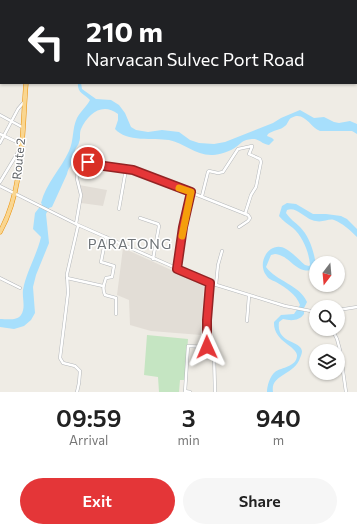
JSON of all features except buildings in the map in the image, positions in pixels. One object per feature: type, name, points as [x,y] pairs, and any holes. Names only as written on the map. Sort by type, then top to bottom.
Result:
[{"type":"highway","name":"Route 2","points":[[0,232],[15,194],[26,84]]},
{"type":"street","points":[[0,142],[18,109],[24,102]]},
{"type":"street","points":[[0,115],[22,128]]},
{"type":"street","points":[[0,134],[20,147],[0,182]]},
{"type":"street","points":[[202,196],[208,172],[223,172],[238,149],[252,146],[249,154],[260,159],[261,162],[256,187],[251,195],[245,214]]},
{"type":"street","points":[[77,392],[80,371],[75,366],[62,363],[60,358],[68,293],[68,270],[81,200],[77,179],[80,159],[86,149]]},
{"type":"street","points":[[80,159],[104,166],[139,172],[202,196],[250,217],[239,227]]},
{"type":"street","points":[[118,209],[126,169]]},
{"type":"street","points":[[0,186],[77,225],[210,283],[249,296],[296,309],[309,311]]},
{"type":"street","points":[[177,269],[183,227],[191,192]]},
{"type":"street","points":[[140,218],[158,224],[159,226],[153,259]]},
{"type":"street","points":[[106,237],[101,262],[114,266],[112,277],[106,278],[103,286],[105,295],[116,298],[116,314]]},
{"type":"street","points":[[216,285],[218,265],[222,250]]},
{"type":"street","points":[[0,278],[20,288]]},
{"type":"street","points":[[67,278],[103,286]]},
{"type":"street","points":[[207,347],[207,320],[210,283]]},
{"type":"street","points":[[247,321],[249,296]]},
{"type":"street","points":[[345,309],[357,307]]},
{"type":"street","points":[[336,336],[340,350],[346,392]]},
{"type":"street","points":[[190,392],[185,392],[188,346],[207,347],[212,349],[214,353],[215,392]]},
{"type":"shaded area","points":[[79,185],[107,190],[103,206],[81,203],[81,189]]},
{"type":"shaded area","points":[[123,248],[204,285],[201,335],[151,331],[130,325],[129,300],[117,295]]},
{"type":"green space","points":[[147,335],[188,339],[185,380],[180,380],[179,392],[159,392],[158,377],[144,375]]},
{"type":"water","points":[[78,84],[81,84],[82,89],[96,99],[111,100],[119,105],[125,113],[131,127],[136,130],[148,132],[162,130],[179,132],[190,140],[199,143],[214,144],[225,142],[273,123],[300,110],[314,118],[324,117],[339,123],[350,121],[357,124],[357,134],[352,131],[320,131],[307,120],[300,116],[296,116],[291,118],[283,127],[268,134],[267,136],[274,140],[269,145],[256,139],[249,139],[225,152],[216,155],[207,155],[201,154],[169,140],[140,139],[126,136],[115,129],[118,114],[106,109],[96,111],[87,119],[81,129],[79,144],[75,150],[72,162],[52,207],[49,208],[46,214],[49,243],[36,275],[33,287],[35,313],[31,320],[24,326],[14,329],[0,327],[0,319],[19,317],[24,306],[24,283],[41,237],[33,229],[35,213],[42,204],[41,203],[46,189],[69,151],[77,118],[90,100],[81,93]]},
{"type":"water","points":[[287,203],[296,204],[313,214],[341,216],[347,219],[357,229],[357,237],[346,227],[334,220],[316,221],[309,219],[293,209],[287,210],[286,213],[304,231],[309,241],[314,256],[309,256],[309,260],[303,240],[293,228],[279,216],[282,206]]},
{"type":"water","points":[[275,247],[280,247],[289,251],[305,265],[309,266],[309,271],[297,267],[281,255],[275,254],[271,255],[266,267],[270,272],[299,291],[307,302],[304,308],[304,314],[300,318],[292,320],[283,319],[279,322],[281,334],[284,338],[300,347],[302,353],[297,364],[275,381],[273,392],[267,392],[269,381],[273,374],[278,370],[291,365],[296,360],[297,356],[294,349],[277,334],[274,322],[281,315],[294,314],[300,305],[290,292],[267,276],[263,269],[264,258],[270,250]]},
{"type":"slow traffic","points":[[179,188],[191,192],[182,236]]},
{"type":"district","name":"PARATONG","points":[[130,244]]},
{"type":"route","points":[[88,162],[133,170],[191,192],[183,227],[177,269],[210,283],[207,311],[207,347]]}]
